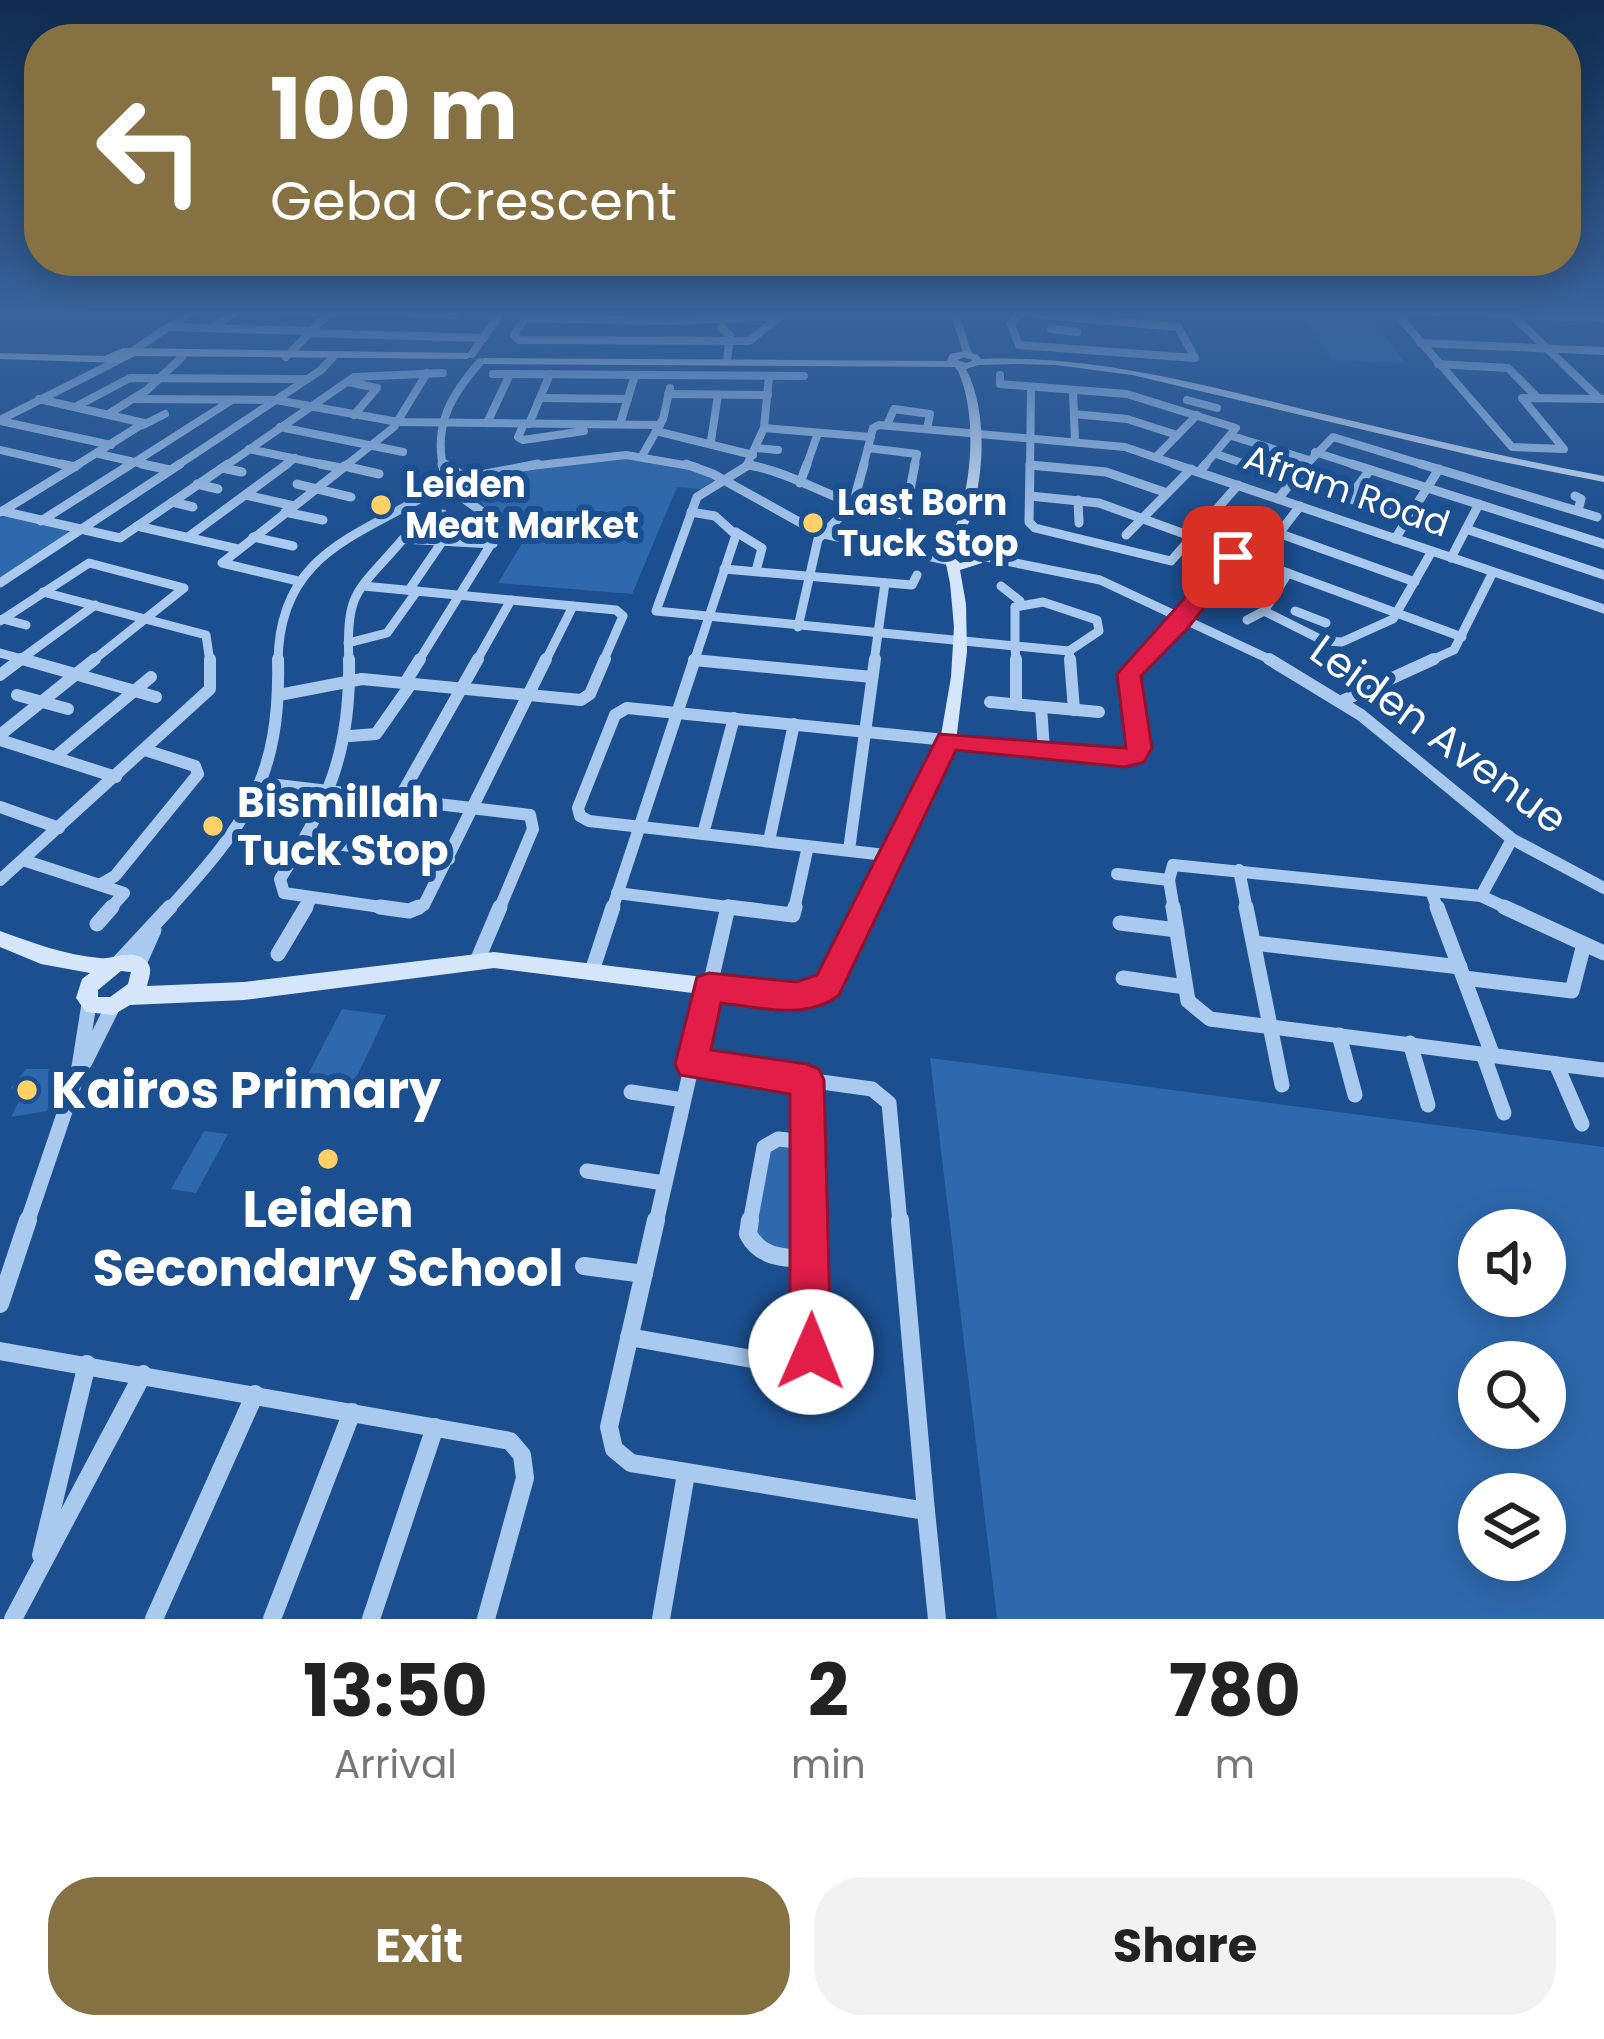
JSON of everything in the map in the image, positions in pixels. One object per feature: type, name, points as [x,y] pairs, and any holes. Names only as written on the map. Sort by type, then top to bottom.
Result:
[{"type":"street","points":[[0,420],[62,387]]},
{"type":"street","points":[[76,406],[112,387]]},
{"type":"street","points":[[109,413],[149,387]]},
{"type":"street","points":[[0,583],[297,387]]},
{"type":"street","points":[[1,512],[113,539],[339,387]]},
{"type":"street","points":[[354,415],[377,389],[366,387]]},
{"type":"street","points":[[298,581],[223,566],[398,422],[419,387]]},
{"type":"street","points":[[350,736],[376,734],[493,544],[496,527],[480,508],[449,488],[436,446],[440,423],[461,387]]},
{"type":"street","points":[[487,423],[504,387]]},
{"type":"street","points":[[545,387],[518,437],[523,440],[613,427]]},
{"type":"street","points":[[613,427],[631,387]]},
{"type":"street","points":[[642,455],[658,428],[670,387]]},
{"type":"street","points":[[752,456],[764,428],[768,387]]},
{"type":"street","points":[[958,592],[973,559],[966,521],[974,433],[969,387]]},
{"type":"street","points":[[1026,387],[1146,399],[1234,427],[1216,454],[1167,493],[1126,535]]},
{"type":"street","points":[[1031,387],[1029,522],[1035,528],[1118,546],[1162,562],[1173,560],[1238,485]]},
{"type":"street","points":[[1075,441],[1078,387]]},
{"type":"street","points":[[1115,387],[1117,394]]},
{"type":"street","points":[[1198,387],[1510,462],[1604,479]]},
{"type":"street","points":[[1457,387],[1508,446],[1562,451],[1564,446],[1521,401],[1537,397],[1602,399]]},
{"type":"street","points":[[1527,387],[1537,397]]},
{"type":"street","points":[[1146,399],[1155,390]]},
{"type":"street","points":[[668,394],[768,395]]},
{"type":"street","points":[[711,441],[718,395]]},
{"type":"street","points":[[540,398],[628,399]]},
{"type":"street","points":[[39,399],[143,421],[143,425]]},
{"type":"street","points":[[134,399],[276,400],[398,422],[658,428],[752,456],[850,508],[899,516],[908,512],[917,454],[818,433],[764,428]]},
{"type":"street","points":[[41,521],[232,400]]},
{"type":"street","points":[[1186,400],[1216,409]]},
{"type":"street","points":[[1156,457],[1203,404]]},
{"type":"street","points":[[798,627],[821,535],[850,508],[876,426],[927,429],[930,414],[891,411],[887,425]]},
{"type":"street","points":[[1,512],[165,414]]},
{"type":"street","points":[[1074,414],[1126,419],[1177,435]]},
{"type":"street","points":[[0,420],[112,445]]},
{"type":"street","points":[[280,428],[403,452]]},
{"type":"street","name":"Afram Road","points":[[927,429],[1118,445],[1493,572],[1462,638]]},
{"type":"street","points":[[800,483],[818,433]]},
{"type":"street","points":[[1232,436],[1370,470],[1604,544]]},
{"type":"street","points":[[1279,499],[1327,439],[1337,438],[1597,517]]},
{"type":"street","points":[[249,448],[379,473]]},
{"type":"street","points":[[0,450],[75,467]]},
{"type":"street","points":[[778,450],[752,456],[701,491],[655,609],[662,614],[1069,651],[1099,631],[1097,620],[1043,602],[1020,601],[1001,586]]},
{"type":"street","points":[[98,454],[170,470]]},
{"type":"street","points":[[1216,454],[1408,518]]},
{"type":"street","points":[[88,998],[126,968],[233,827],[260,783],[277,737],[277,630],[298,581],[339,541],[409,503],[513,467],[571,456],[642,455],[725,478],[821,535],[901,552],[973,559]]},
{"type":"street","points":[[188,538],[295,458]]},
{"type":"street","points":[[441,461],[469,481],[480,508]]},
{"type":"street","points":[[1030,465],[1106,472],[1167,493]]},
{"type":"street","points":[[221,468],[242,472]]},
{"type":"street","points":[[1395,539],[1439,469]]},
{"type":"street","points":[[1349,498],[1370,470]]},
{"type":"street","points":[[449,488],[469,481]]},
{"type":"street","points":[[197,484],[218,489]]},
{"type":"street","points":[[297,484],[352,497]]},
{"type":"street","points":[[246,495],[322,520]]},
{"type":"street","points":[[1030,496],[1078,500],[1193,537]]},
{"type":"street","points":[[1575,496],[1581,499],[1578,511]]},
{"type":"street","points":[[1078,500],[1079,523]]},
{"type":"street","points":[[172,502],[193,507]]},
{"type":"street","points":[[1540,523],[1550,502]]},
{"type":"street","points":[[1451,558],[1479,504]]},
{"type":"street","points":[[1257,562],[1300,506]]},
{"type":"street","points":[[691,512],[715,516],[762,548],[756,571]]},
{"type":"street","points":[[427,537],[443,514]]},
{"type":"street","points":[[248,520],[270,524]]},
{"type":"street","points":[[88,998],[121,1001],[244,991],[512,960],[796,997],[823,990],[834,979],[948,740],[955,706],[958,592],[950,556],[966,521]]},
{"type":"street","points":[[137,526],[238,549]]},
{"type":"street","points":[[1466,529],[1604,575]]},
{"type":"street","points":[[592,971],[736,532]]},
{"type":"street","points":[[1279,533],[1415,582]]},
{"type":"street","points":[[253,537],[292,546]]},
{"type":"street","points":[[493,544],[427,537],[396,543],[348,608],[350,736],[333,791],[279,887],[311,898],[413,910],[428,899],[573,606]]},
{"type":"street","points":[[348,643],[387,633],[444,539]]},
{"type":"street","points":[[1264,611],[1304,632],[1342,642],[1388,623],[1432,551]]},
{"type":"street","name":"Leiden Avenue","points":[[973,559],[1100,580],[1296,672],[1342,701],[1512,839],[1604,888]]},
{"type":"street","points":[[894,856],[586,820],[578,808],[618,712],[632,707],[1125,758],[1137,753],[1129,674],[1185,617],[1229,559],[1257,562],[1462,638],[1454,650],[1342,701]]},
{"type":"street","points":[[0,737],[181,594],[183,586],[89,563],[2,621]]},
{"type":"street","points":[[724,568],[885,583],[914,584],[916,575]]},
{"type":"street","points":[[1493,572],[1603,606]]},
{"type":"street","points":[[1247,620],[1264,611],[1288,573]]},
{"type":"street","points":[[849,850],[885,583]]},
{"type":"street","points":[[279,695],[351,680],[578,700],[590,694],[623,616],[616,610],[363,586]]},
{"type":"street","points":[[0,880],[203,699],[210,686],[208,637],[43,592]]},
{"type":"street","points":[[400,799],[511,600]]},
{"type":"street","points":[[1016,704],[1015,607],[1020,601]]},
{"type":"street","points":[[0,675],[95,605]]},
{"type":"street","points":[[1295,610],[1321,621],[1304,632]]},
{"type":"street","points":[[2,621],[26,626]]},
{"type":"street","points":[[1069,651],[1074,710]]},
{"type":"street","points":[[0,652],[156,697]]},
{"type":"street","points":[[694,660],[872,677]]},
{"type":"street","points":[[55,757],[151,677]]},
{"type":"street","points":[[17,695],[68,709]]},
{"type":"street","points":[[990,702],[1099,712]]},
{"type":"street","points":[[1041,707],[1044,750]]},
{"type":"street","points":[[703,834],[734,718]]},
{"type":"street","points":[[769,841],[794,724]]},
{"type":"street","points":[[0,737],[116,777]]},
{"type":"street","points":[[101,884],[127,862],[198,774],[195,766],[146,751]]},
{"type":"street","points":[[260,783],[526,814],[534,820],[476,962]]},
{"type":"street","points":[[2,810],[59,827]]},
{"type":"street","points":[[1481,896],[1512,839]]},
{"type":"street","points":[[305,840],[448,859]]},
{"type":"street","points":[[617,893],[795,914],[808,846]]},
{"type":"street","points":[[22,860],[124,894],[98,924]]},
{"type":"street","points":[[1604,953],[1481,896],[1176,864],[1169,880],[1185,987],[1190,1005],[1201,1016],[1604,1070]]},
{"type":"street","points":[[1239,870],[1282,1085]]},
{"type":"street","points":[[1117,874],[1169,880]]},
{"type":"street","points":[[1431,891],[1462,973],[1504,1113]]},
{"type":"street","points":[[278,953],[311,898]]},
{"type":"street","points":[[728,907],[608,1435],[621,1458],[686,1474],[926,1511]]},
{"type":"street","points":[[1120,922],[1177,930]]},
{"type":"street","points":[[0,939],[40,956],[83,983],[88,998],[78,1073],[0,1304]]},
{"type":"street","points":[[1254,943],[1573,991],[1584,944]]},
{"type":"street","points":[[40,956],[126,968],[202,992]]},
{"type":"street","points":[[78,1073],[121,1001],[126,968]]},
{"type":"street","points":[[1124,978],[1185,987]]},
{"type":"street","points":[[1339,1035],[1355,1095]]},
{"type":"street","points":[[1410,1043],[1427,1105]]},
{"type":"street","points":[[692,1064],[872,1089],[889,1103],[937,1619]]},
{"type":"street","points":[[1556,1064],[1582,1124]]},
{"type":"street","points":[[629,1336],[798,1364],[813,1346],[807,1080]]},
{"type":"street","points":[[631,1092],[683,1100]]},
{"type":"street","points":[[808,1142],[778,1139],[764,1147],[748,1234],[753,1247],[763,1254],[811,1259]]},
{"type":"street","points":[[587,1171],[664,1183]]},
{"type":"street","points":[[584,1266],[644,1274]]},
{"type":"street","points":[[0,1351],[510,1442],[524,1462],[525,1478],[486,1619]]},
{"type":"street","points":[[36,1575],[87,1364]]},
{"type":"street","points":[[14,1619],[143,1374]]},
{"type":"street","points":[[154,1619],[255,1394]]},
{"type":"street","points":[[272,1619],[352,1412]]},
{"type":"street","points":[[371,1619],[435,1427]]},
{"type":"street","points":[[661,1619],[686,1474]]},
{"type":"shaded area","points":[[618,457],[701,471],[715,479],[701,489],[677,487],[632,594],[498,583],[521,545],[520,534],[501,529],[478,498],[483,483],[529,467]]},
{"type":"shaded area","points":[[0,518],[67,530],[67,535],[0,580]]},
{"type":"shaded area","points":[[342,1009],[386,1015],[350,1091],[303,1084]]},
{"type":"shaded area","points":[[930,1058],[1604,1147],[1604,1619],[997,1619]]},
{"type":"shaded area","points":[[26,1069],[63,1069],[47,1111],[11,1117],[23,1093],[11,1088]]},
{"type":"shaded area","points":[[204,1131],[228,1134],[196,1193],[171,1189]]},
{"type":"shaded area","points":[[774,1145],[796,1147],[802,1153],[805,1238],[794,1252],[756,1243],[766,1155]]},
{"type":"place","name":"Leiden Meat Market","points":[[381,505]]},
{"type":"place","name":"Last Born Tuck Stop","points":[[813,523]]},
{"type":"place","name":"Bismillah Tuck Stop","points":[[213,826]]},
{"type":"place","name":"Kairos Primary","points":[[27,1090]]},
{"type":"place","name":"Leiden Secondary School","points":[[328,1159]]},
{"type":"route","points":[[811,1352],[807,1080],[692,1064],[709,987],[804,997],[817,994],[834,979],[948,740],[1125,758],[1135,755],[1139,748],[1129,674],[1179,624],[1233,557]]}]
